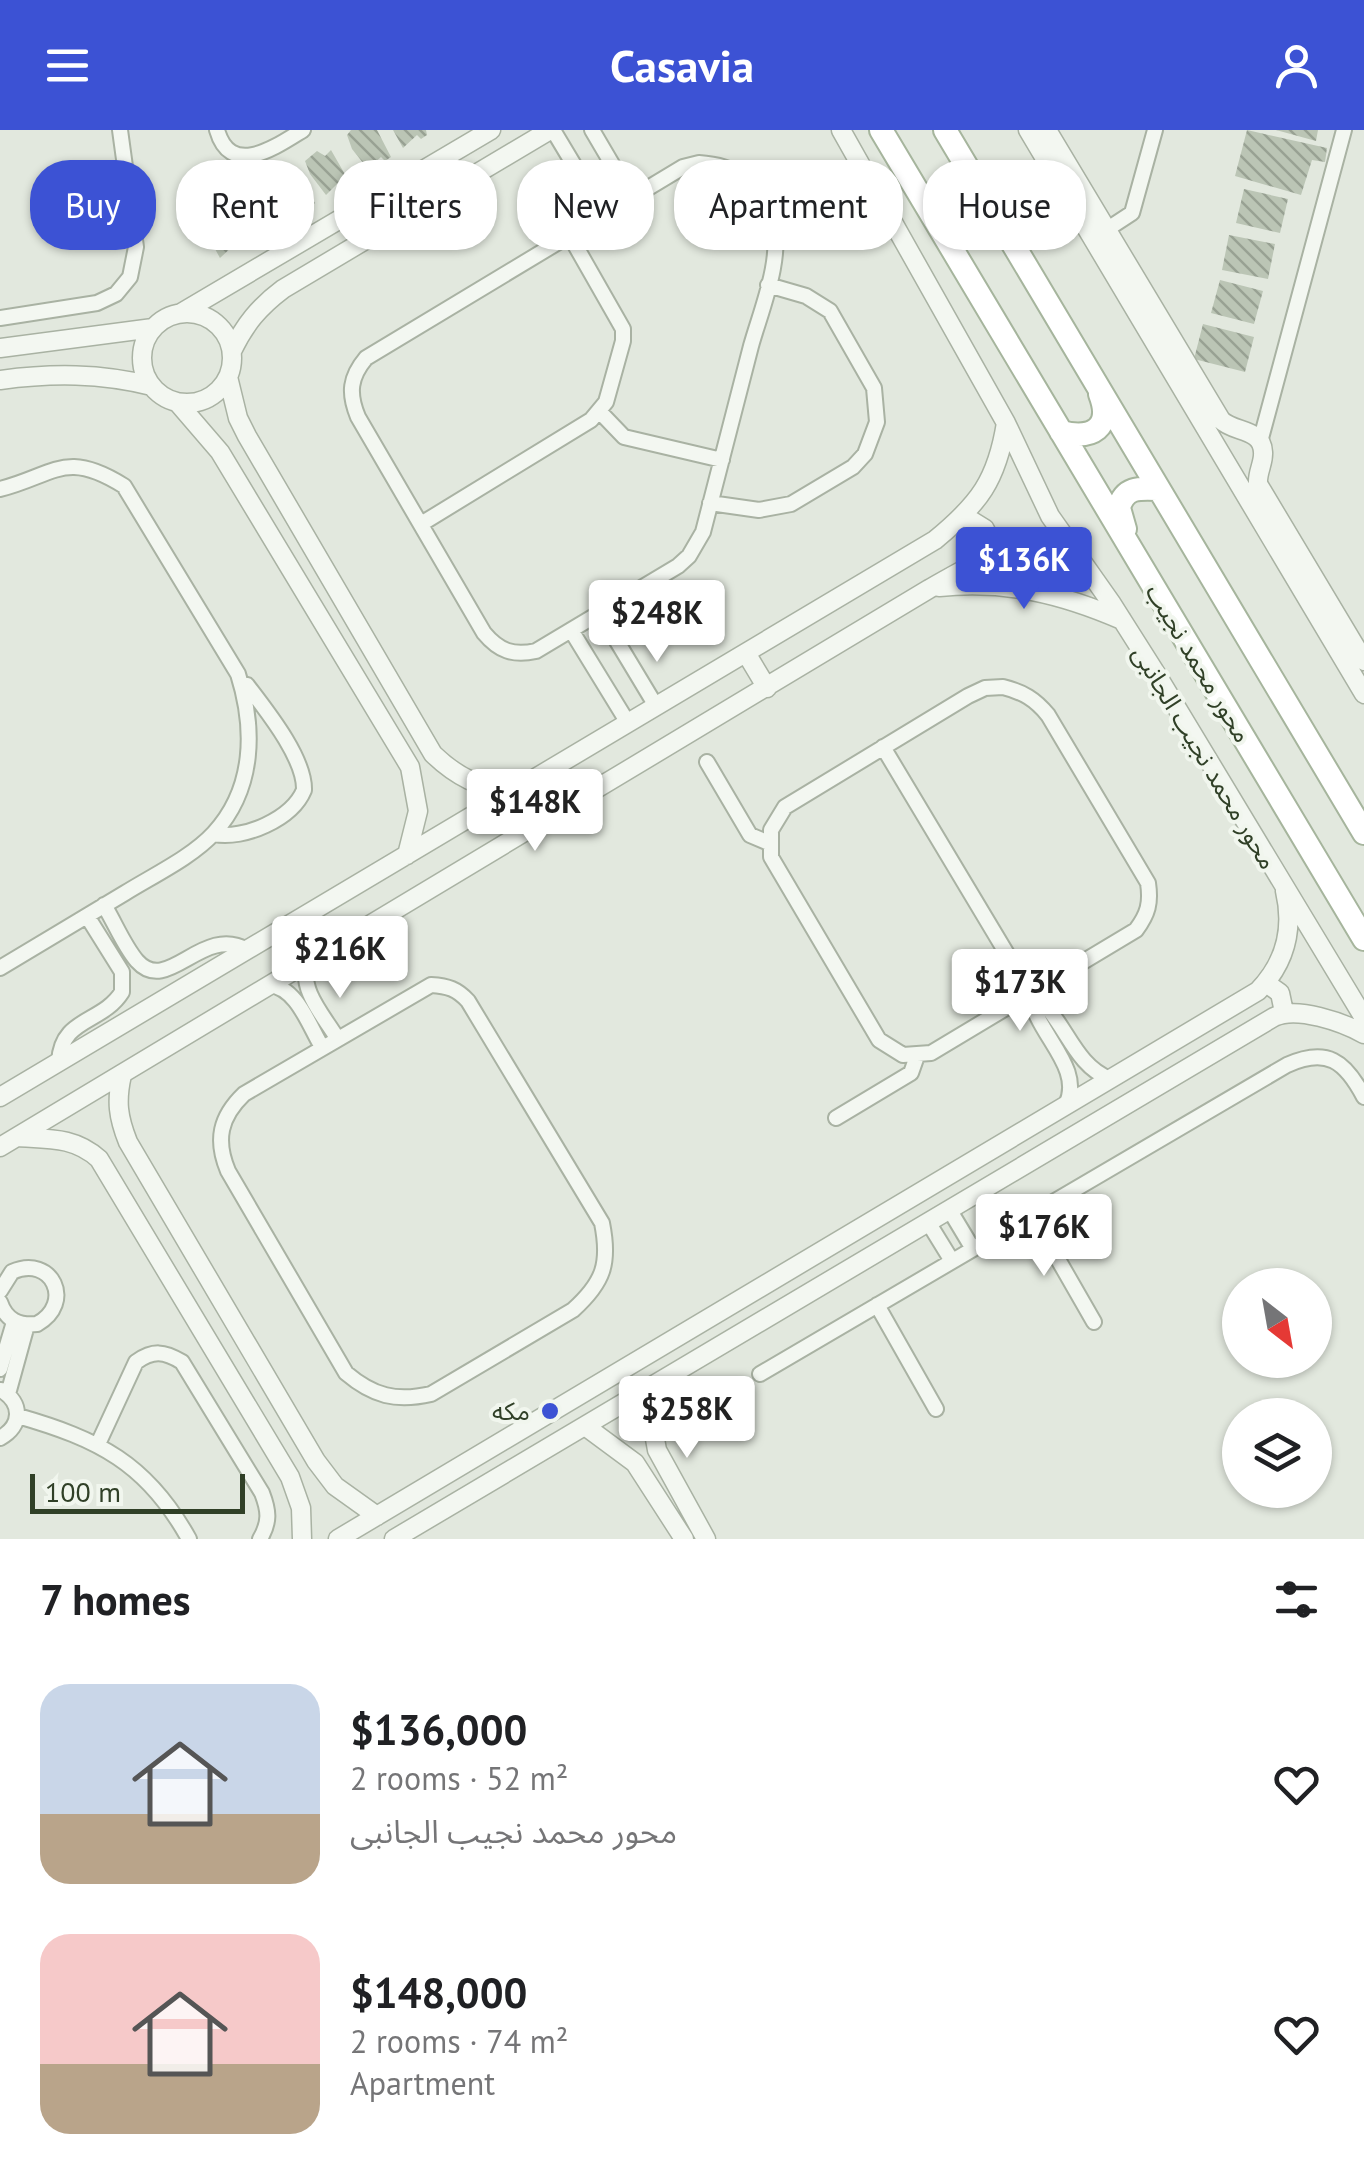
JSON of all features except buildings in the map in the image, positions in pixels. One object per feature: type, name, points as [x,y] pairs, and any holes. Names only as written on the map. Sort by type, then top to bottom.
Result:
[{"type":"main road","name":"محور محمد نجيب","points":[[881,130],[1364,939]]},
{"type":"main road","points":[[945,130],[1364,833]]},
{"type":"main road","points":[[1061,432],[1087,435],[1098,429],[1105,406],[1096,382]]},
{"type":"main road","points":[[1130,548],[1119,508],[1121,499],[1135,488],[1158,489]]},
{"type":"street","points":[[0,318],[97,304],[116,294],[130,277],[136,247],[120,130]]},
{"type":"street","points":[[218,130],[227,148],[240,156],[256,156],[303,130]]},
{"type":"street","points":[[228,377],[207,398],[178,402],[163,396],[144,372],[145,341],[166,318],[181,313],[492,130]]},
{"type":"street","points":[[513,791],[469,782],[449,770],[434,754],[246,436],[228,377],[232,351],[244,326],[261,305],[283,288],[552,130],[570,160]]},
{"type":"street","points":[[592,130],[610,160]]},
{"type":"street","name":"محور محمد نجيب الجانبى","points":[[840,130],[1006,423],[1045,507],[1122,620],[1364,1018]]},
{"type":"street","points":[[1028,130],[1221,420],[1236,430]]},
{"type":"street","points":[[1047,130],[1099,234],[1217,446],[1364,694]]},
{"type":"street","points":[[1099,234],[1132,213],[1155,130]]},
{"type":"street","points":[[1260,442],[1344,130]]},
{"type":"street","points":[[547,250],[366,358],[356,370],[351,386],[351,402],[494,644],[521,654],[536,651],[689,556],[703,532],[768,286],[774,254],[773,216],[766,199],[743,175],[729,168],[699,163],[654,185]]},
{"type":"street","points":[[420,524],[582,427],[606,402],[624,341],[623,329],[578,250]]},
{"type":"street","points":[[710,502],[758,510],[791,504],[853,466],[864,454],[877,422],[874,388],[830,311],[806,296],[768,286]]},
{"type":"street","points":[[181,313],[208,318],[228,338],[232,351]]},
{"type":"street","points":[[0,348],[154,328]]},
{"type":"street","points":[[0,380],[68,374],[152,386]]},
{"type":"street","points":[[178,402],[220,452],[410,767],[418,812],[406,855]]},
{"type":"street","points":[[600,412],[624,437],[722,460]]},
{"type":"street","points":[[0,1097],[935,540],[964,516],[987,486],[1001,454],[1006,423]]},
{"type":"street","points":[[1217,446],[1223,434],[1236,430],[1250,432],[1260,442],[1263,451],[1258,484],[1364,661]]},
{"type":"street","points":[[0,489],[64,467],[85,468],[124,486],[238,674],[270,716],[302,770],[304,790],[293,807],[253,832],[234,836],[214,834]]},
{"type":"street","points":[[1236,477],[1249,477],[1259,468]]},
{"type":"street","points":[[964,516],[985,530],[993,553]]},
{"type":"street","points":[[0,1147],[929,589],[993,553],[1036,542],[1067,542]]},
{"type":"street","points":[[929,589],[974,585],[1029,589],[1083,602],[1122,620]]},
{"type":"street","points":[[600,613],[656,706]]},
{"type":"street","points":[[571,630],[628,723]]},
{"type":"street","points":[[746,653],[766,688]]},
{"type":"street","points":[[0,968],[214,834],[239,793],[248,759],[250,723],[238,674]]},
{"type":"street","points":[[1003,687],[1037,701],[1048,716],[1148,883],[1150,900],[1146,917],[1136,930],[931,1053],[903,1055],[879,1040],[771,857],[769,843],[776,818],[785,807],[985,688],[1003,687]]},
{"type":"street","points":[[883,748],[1031,994],[1036,1017],[1070,1076],[1066,1105]]},
{"type":"street","points":[[706,762],[750,835],[769,843]]},
{"type":"street","points":[[338,1539],[1258,991],[1288,941],[1291,917],[1285,891]]},
{"type":"street","points":[[104,905],[137,961],[146,968],[168,970],[222,942],[236,943],[247,950]]},
{"type":"street","points":[[58,1062],[67,1034],[116,1001],[124,982],[122,972],[87,916]]},
{"type":"street","points":[[308,962],[306,986],[337,1038]]},
{"type":"street","points":[[1266,983],[1280,994],[1284,1012]]},
{"type":"street","points":[[432,985],[458,991],[468,1001],[602,1222],[607,1247],[603,1272],[592,1294],[573,1310],[431,1394],[408,1399],[385,1397],[364,1388],[346,1373],[221,1155],[219,1138],[223,1121],[244,1094],[322,1047],[418,990],[432,985]]},
{"type":"street","points":[[269,986],[281,987],[291,994],[322,1047]]},
{"type":"street","points":[[1031,994],[1052,1011],[1088,1066],[1110,1079]]},
{"type":"street","points":[[394,1539],[1284,1012],[1328,1020],[1364,1034]]},
{"type":"street","points":[[836,1118],[911,1072],[917,1056]]},
{"type":"street","points":[[760,1374],[1302,1058],[1320,1056],[1337,1062],[1351,1072],[1364,1097]]},
{"type":"street","points":[[122,1074],[118,1117],[128,1142],[316,1461],[335,1486],[377,1516]]},
{"type":"street","points":[[18,1137],[76,1143],[98,1159],[290,1477],[301,1508],[302,1539]]},
{"type":"street","points":[[949,1210],[973,1248]]},
{"type":"street","points":[[1032,1214],[1094,1322]]},
{"type":"street","points":[[928,1222],[952,1261]]},
{"type":"street","points":[[834,1244],[849,1269]]},
{"type":"street","points":[[0,1291],[5,1279],[21,1268],[40,1270],[48,1276],[57,1293],[52,1312],[46,1319],[20,1323]]},
{"type":"street","points":[[0,1302],[20,1323]]},
{"type":"street","points":[[877,1304],[936,1409]]},
{"type":"street","points":[[0,1369],[20,1323]]},
{"type":"street","points":[[0,1438],[12,1430],[18,1416],[18,1408],[4,1392],[20,1323]]},
{"type":"street","points":[[98,1444],[136,1362],[147,1354],[161,1352],[182,1362],[262,1493],[268,1509],[268,1526],[260,1539]]},
{"type":"street","points":[[646,1389],[656,1450],[706,1539]]},
{"type":"street","points":[[18,1416],[70,1431],[98,1444],[126,1464],[152,1487],[189,1539]]},
{"type":"street","points":[[585,1426],[635,1463],[684,1539]]},
{"type":"place","name":"مكه","points":[[550,1411]]}]
